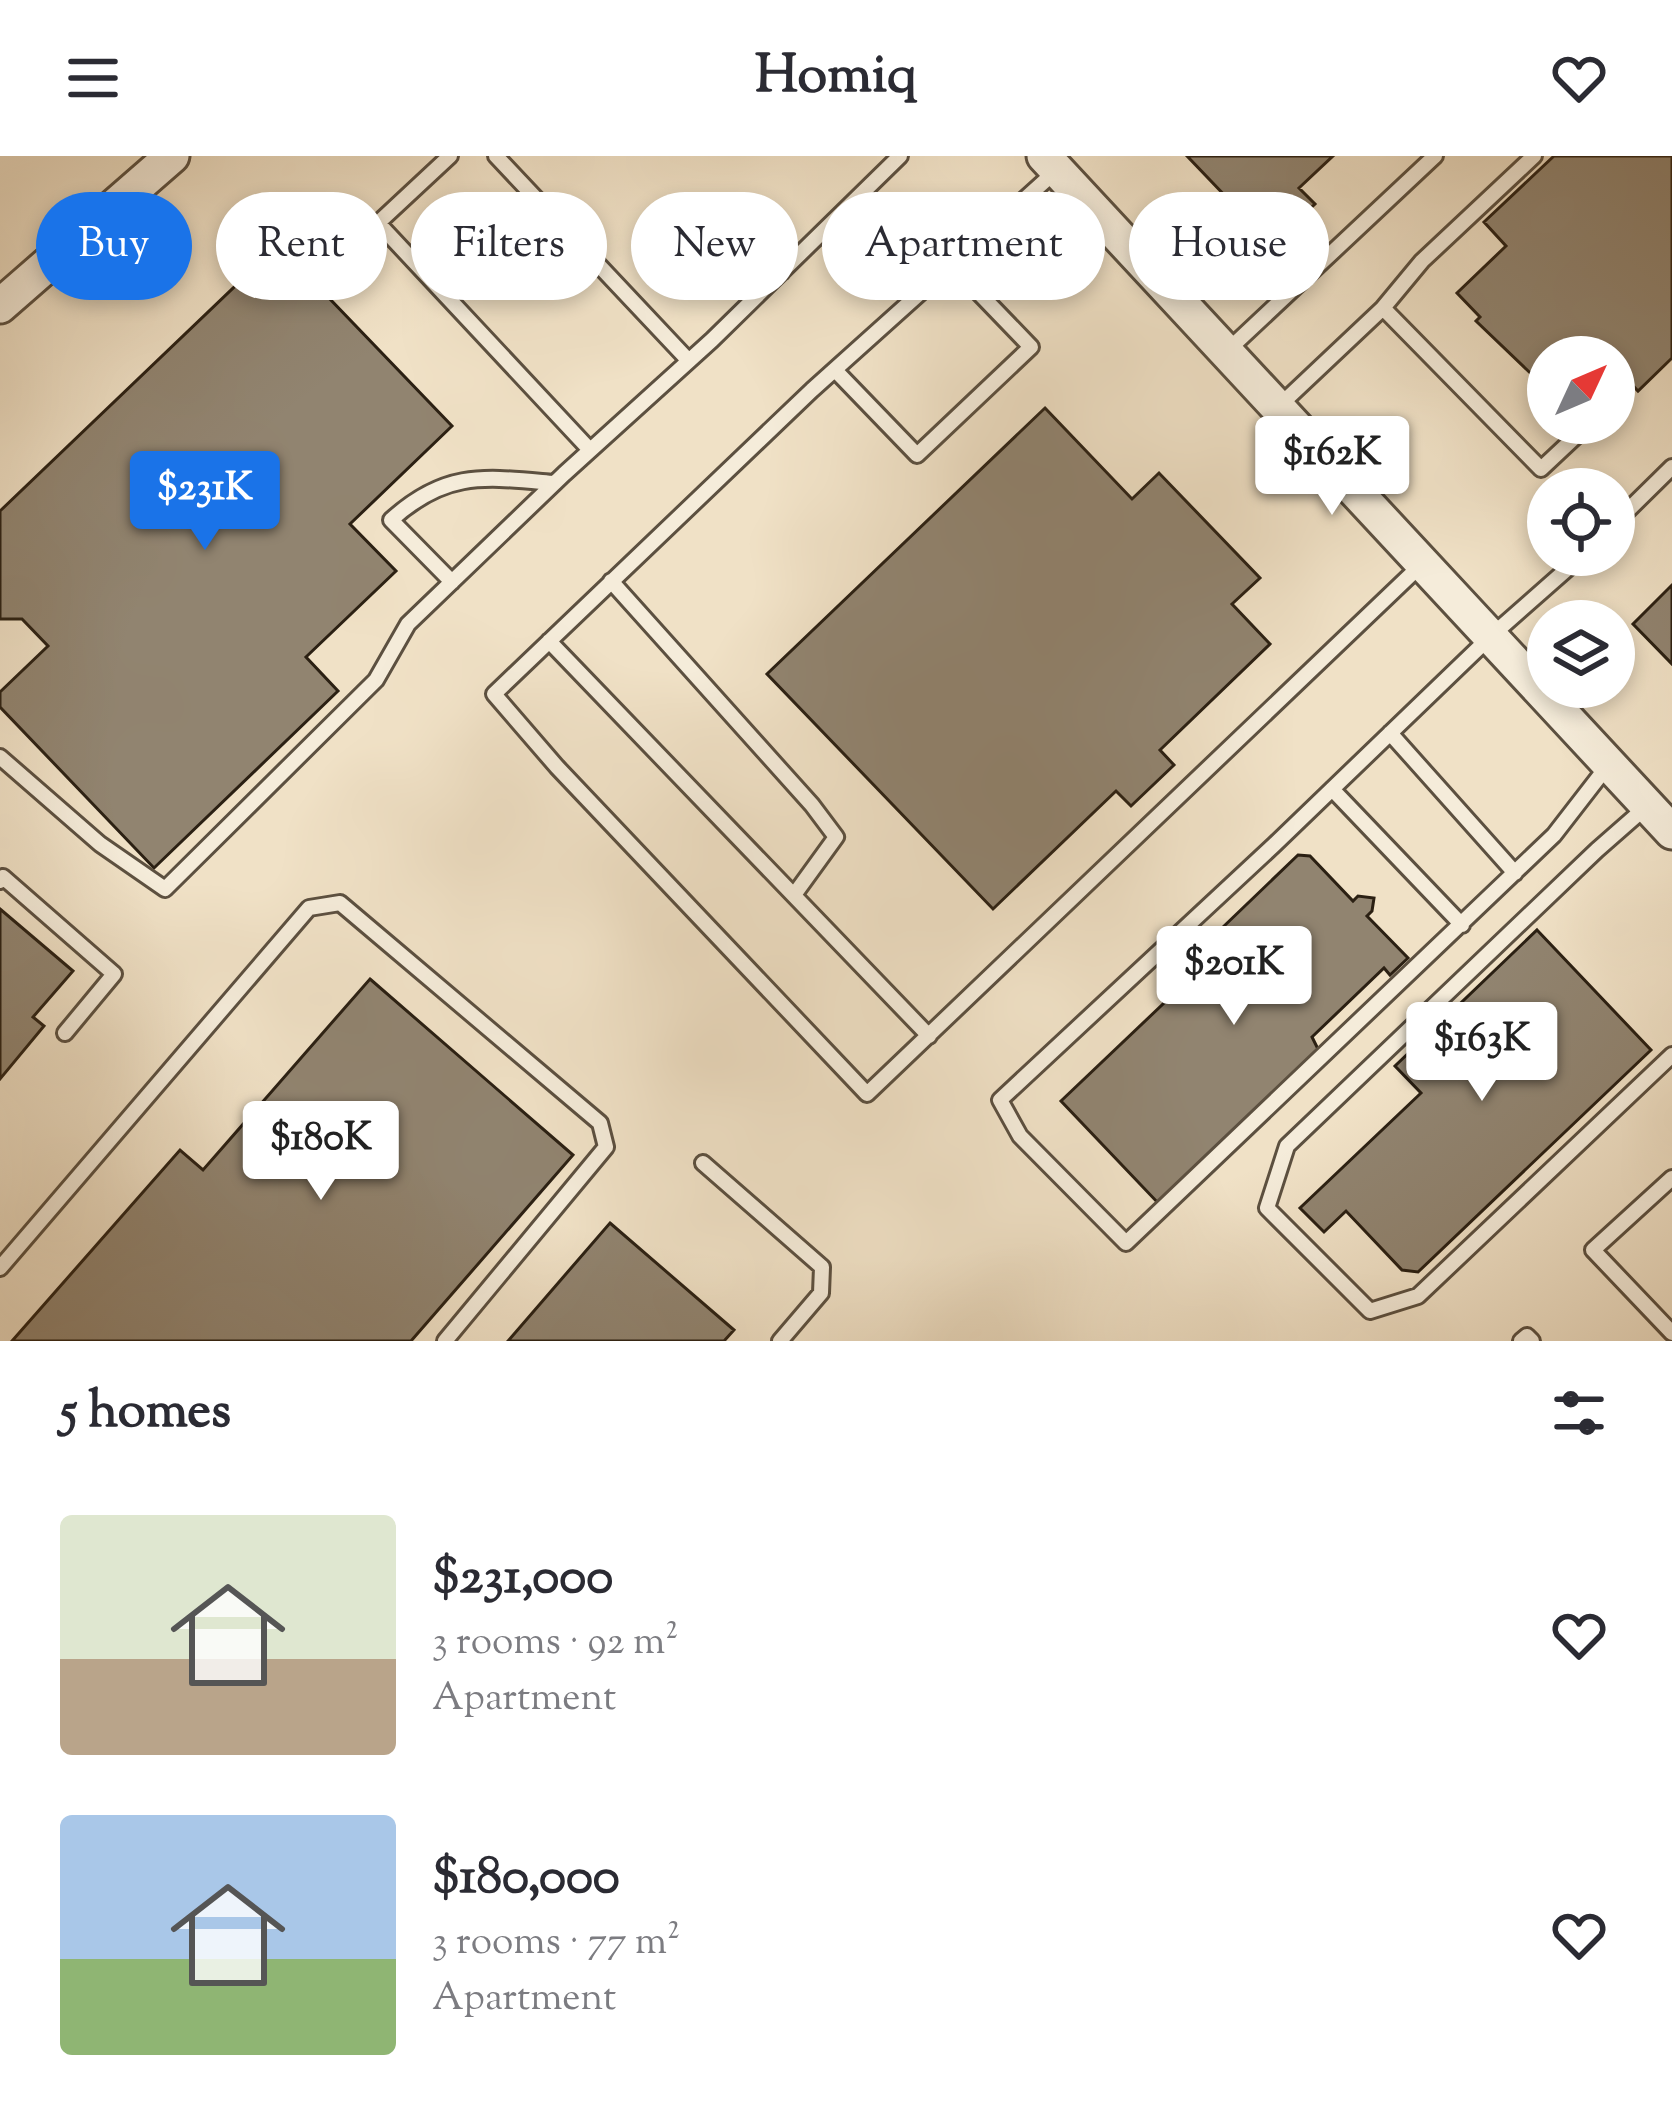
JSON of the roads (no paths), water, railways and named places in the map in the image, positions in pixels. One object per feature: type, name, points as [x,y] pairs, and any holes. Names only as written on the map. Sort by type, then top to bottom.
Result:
[{"type":"street","points":[[0,306],[172,156]]},
{"type":"street","points":[[1050,163],[1672,832]]},
{"type":"lane","points":[[450,156],[378,224],[590,450]]},
{"type":"lane","points":[[496,156],[689,361]]},
{"type":"lane","points":[[798,256],[900,156]]},
{"type":"lane","points":[[1226,352],[1435,156]]},
{"type":"lane","points":[[1277,408],[1383,308],[1422,260],[1534,156]]},
{"type":"lane","points":[[1022,192],[1050,163]]},
{"type":"lane","points":[[0,757],[100,844],[165,889],[376,680],[408,624],[753,300]]},
{"type":"lane","points":[[913,300],[494,694],[556,767],[867,1094],[1422,563]]},
{"type":"lane","points":[[835,370],[917,455],[1031,347],[986,300]]},
{"type":"lane","points":[[1383,308],[1541,470],[1568,444]]},
{"type":"lane","points":[[1635,503],[1672,467]]},
{"type":"lane","points":[[452,582],[385,525],[413,500],[450,483],[488,478],[554,483]]},
{"type":"lane","points":[[1558,576],[1000,1100],[1020,1136],[1126,1243],[1554,836],[1609,764]]},
{"type":"lane","points":[[611,581],[836,837],[794,896]]},
{"type":"lane","points":[[549,641],[929,1036]]},
{"type":"lane","points":[[1390,733],[1515,873]]},
{"type":"lane","points":[[1332,789],[1462,925]]},
{"type":"lane","points":[[1648,806],[1287,1146],[1268,1208],[1370,1311],[1418,1296],[1672,1055]]},
{"type":"lane","points":[[0,880],[3,877],[114,974],[65,1033]]},
{"type":"lane","points":[[0,1268],[309,908],[340,903],[600,1123],[606,1147],[445,1341]]},
{"type":"lane","points":[[703,1163],[822,1267],[821,1293],[780,1341]]},
{"type":"lane","points":[[1672,1178],[1593,1250],[1672,1333]]},
{"type":"lane","points":[[1521,1341],[1527,1336],[1532,1341]]}]
